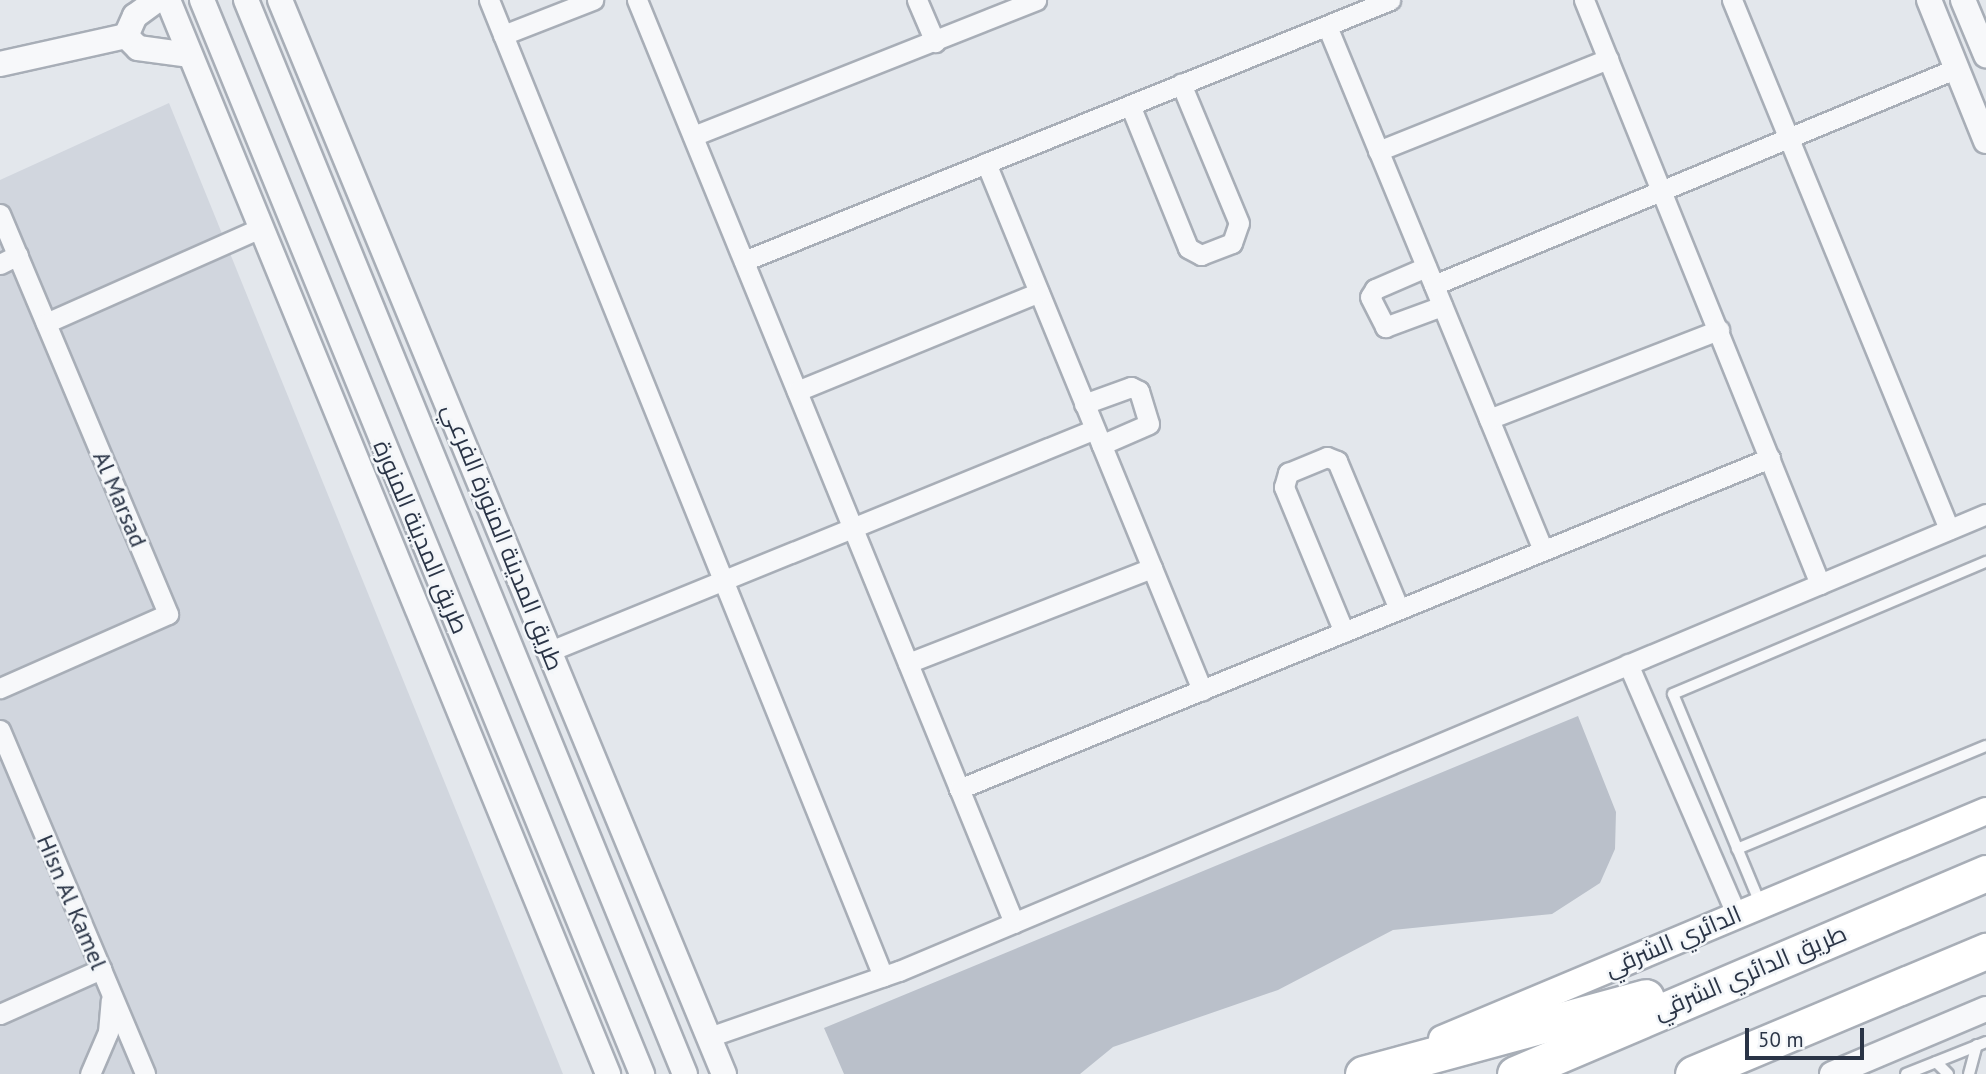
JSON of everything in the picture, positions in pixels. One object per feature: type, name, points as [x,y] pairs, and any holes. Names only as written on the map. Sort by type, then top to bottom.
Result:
[{"type":"highway","name":"طريق الدائري الشرقي","points":[[1515,1074],[1757,967],[1986,873]]},
{"type":"highway","points":[[1693,1074],[1986,951]]},
{"type":"highway","points":[[1362,1074],[1757,967]]},
{"type":"highway","points":[[1714,1074],[1769,1043]]},
{"type":"main road","name":"الدائري الشرقي","points":[[1362,1074],[1761,903],[1986,811]]},
{"type":"street","points":[[125,36],[135,16],[157,0]]},
{"type":"street","points":[[168,0],[605,1071]]},
{"type":"street","name":"طريق المدينة المنورة","points":[[202,0],[373,424],[492,702],[642,1074]]},
{"type":"street","name":"طريق المدينة المنورة","points":[[246,0],[685,1074]]},
{"type":"street","points":[[489,0],[726,580],[883,976]]},
{"type":"street","points":[[503,35],[593,0]]},
{"type":"street","points":[[637,0],[1014,923]]},
{"type":"street","points":[[917,0],[935,42]]},
{"type":"street","points":[[693,136],[1036,0]]},
{"type":"street","points":[[744,261],[1390,0]]},
{"type":"street","points":[[1584,0],[1820,583]]},
{"type":"street","points":[[1732,0],[1949,529]]},
{"type":"street","points":[[1929,0],[1986,141]]},
{"type":"street","points":[[1963,0],[1986,55]]},
{"type":"street","points":[[272,64],[284,10]]},
{"type":"street","name":"طريق المدينة المنورة الفرعي","points":[[284,10],[607,786],[723,1074]]},
{"type":"street","points":[[1327,26],[1543,550]]},
{"type":"street","points":[[125,36],[138,48],[189,55]]},
{"type":"street","points":[[0,64],[125,36]]},
{"type":"street","points":[[1378,150],[1608,59]]},
{"type":"street","points":[[1442,306],[1385,327],[1370,297],[1375,289],[1430,276],[1663,190],[1957,68]]},
{"type":"street","points":[[1130,105],[1188,248],[1201,254],[1232,243],[1239,223],[1181,84]]},
{"type":"street","points":[[986,163],[1202,690]]},
{"type":"street","name":"Al Marsad","points":[[0,214],[169,614],[0,688]]},
{"type":"street","points":[[46,323],[260,228]]},
{"type":"street","points":[[0,264],[18,255]]},
{"type":"street","points":[[797,391],[1038,292]]},
{"type":"street","points":[[410,402],[415,323]]},
{"type":"street","points":[[1489,419],[1719,330]]},
{"type":"street","points":[[317,367],[373,424]]},
{"type":"street","points":[[550,651],[853,528],[1098,437],[1149,424],[1139,391],[1131,387],[1084,404]]},
{"type":"street","points":[[1344,632],[1284,487],[1288,473],[1327,457],[1337,461],[1399,609]]},
{"type":"street","points":[[959,789],[1770,458]]},
{"type":"street","points":[[715,1074],[709,1037],[883,976],[1014,923],[1986,514]]},
{"type":"street","points":[[908,663],[1152,568]]},
{"type":"street","points":[[1628,664],[1736,914]]},
{"type":"street","points":[[526,684],[607,786]]},
{"type":"street","points":[[492,702],[498,809]]},
{"type":"street","name":"Hisn Al Kamel","points":[[0,730],[145,1074]]},
{"type":"street","points":[[0,1014],[101,969]]},
{"type":"street","points":[[90,1074],[108,1032],[112,996]]},
{"type":"street","points":[[1832,1074],[1986,1009]]},
{"type":"lane","points":[[1761,903],[1673,694],[1986,562]]},
{"type":"lane","points":[[1737,849],[1986,746]]},
{"type":"lane","points":[[1906,1074],[1982,1043]]},
{"type":"lane","points":[[1969,1074],[1982,1043]]},
{"type":"lane","points":[[1937,1062],[1948,1074]]},
{"type":"shaded area","points":[[169,103],[563,1074],[0,1074],[0,180]]},
{"type":"building","points":[[1578,716],[1616,812],[1615,849],[1600,883],[1552,914],[1393,930],[1278,990],[1113,1047],[1080,1074],[844,1074],[824,1028]]}]
